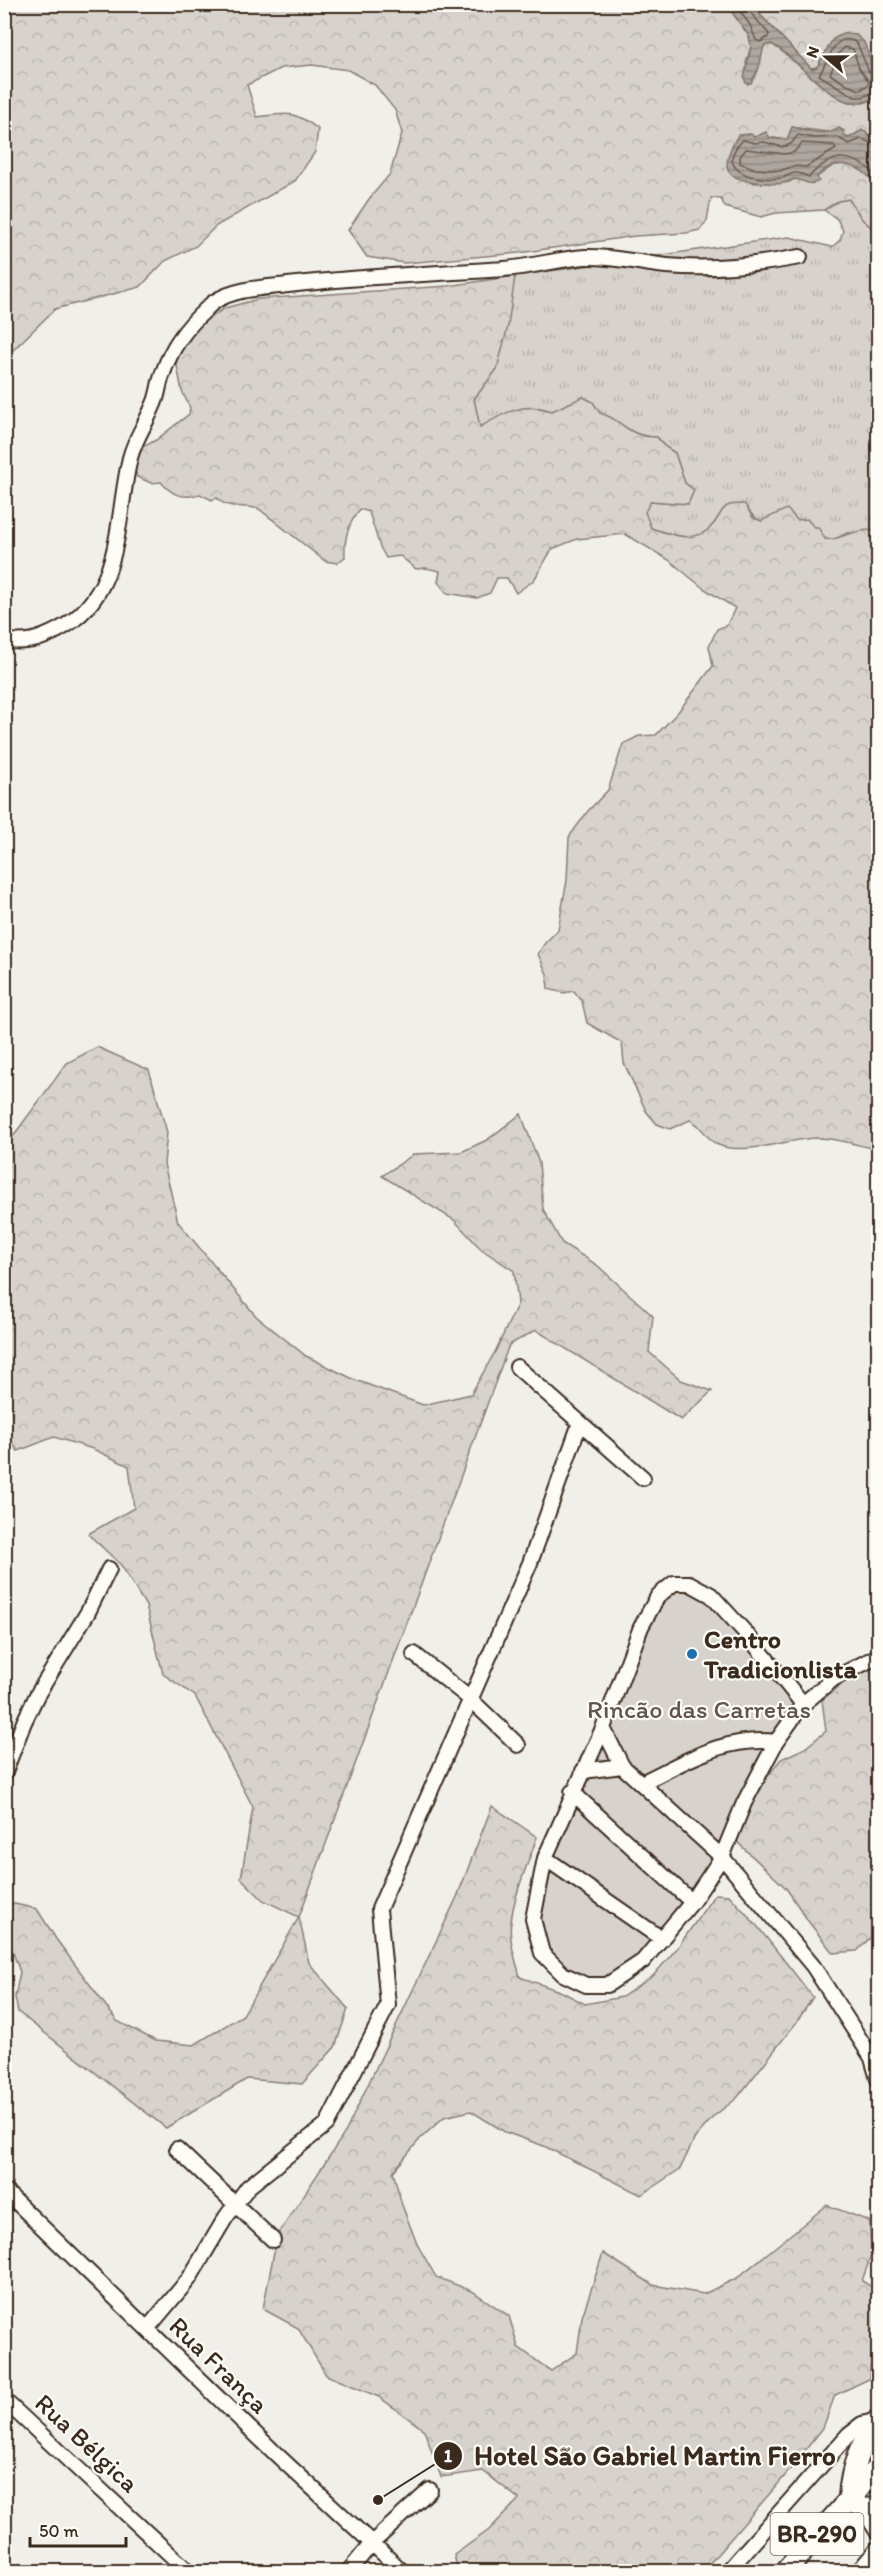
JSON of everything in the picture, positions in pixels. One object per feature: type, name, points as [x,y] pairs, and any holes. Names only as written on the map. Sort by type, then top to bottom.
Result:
[{"type":"highway","points":[[864,2505],[850,2479],[867,2435],[879,2420]]},
{"type":"highway","name":"BR-290","points":[[785,2571],[864,2505],[879,2467]]},
{"type":"street","points":[[4,640],[20,643],[38,641],[66,626],[90,608],[103,584],[115,550],[126,478],[135,440],[154,405],[171,349],[186,328],[214,302],[240,291],[352,277],[517,268],[584,257],[619,258],[667,266],[700,267],[765,263],[800,257]]},
{"type":"street","points":[[517,1367],[643,1478]]},
{"type":"street","points":[[147,2329],[189,2279],[248,2187],[327,2124],[388,2005],[379,1909],[469,1698],[530,1563],[580,1423]]},
{"type":"street","points":[[4,1774],[37,1695],[88,1612],[109,1569]]},
{"type":"street","points":[[803,1704],[744,1631],[711,1595],[689,1583],[674,1583],[658,1596],[641,1627],[603,1728],[572,1792],[545,1858],[533,1919],[542,1953],[563,1974],[586,1985],[607,1985],[643,1961],[692,1902],[722,1857],[744,1803],[776,1742],[803,1704],[833,1679],[879,1656]]},
{"type":"street","points":[[414,1654],[469,1698],[518,1745]]},
{"type":"street","points":[[603,1728],[622,1766],[722,1857],[813,1966],[872,2058],[879,2079]]},
{"type":"street","points":[[641,1783],[708,1750],[739,1741],[757,1739],[776,1742]]},
{"type":"street","points":[[583,1771],[622,1766]]},
{"type":"street","points":[[572,1792],[692,1902]]},
{"type":"street","points":[[545,1858],[662,1939]]},
{"type":"street","points":[[177,2150],[273,2240]]},
{"type":"street","name":"Rua França","points":[[4,2190],[117,2297],[276,2454],[403,2571]]},
{"type":"street","name":"Rua Bélgica","points":[[4,2400],[189,2571]]},
{"type":"street","points":[[727,2571],[849,2434],[862,2424],[879,2420]]},
{"type":"street","points":[[348,2571],[373,2542],[430,2490]]},
{"type":"street","points":[[864,2505],[879,2533]]},
{"type":"street","points":[[858,2571],[879,2548]]},
{"type":"green space","points":[[5,5],[727,5],[749,36],[751,46],[746,63],[748,84],[755,77],[764,46],[771,44],[842,99],[855,103],[866,102],[878,95],[878,136],[873,138],[859,132],[849,138],[828,132],[792,127],[787,140],[761,136],[755,138],[754,183],[789,182],[794,179],[817,177],[834,165],[846,163],[860,168],[874,180],[878,189],[878,233],[862,219],[849,199],[838,201],[824,210],[776,213],[761,217],[725,207],[721,199],[711,198],[707,221],[700,230],[686,233],[635,236],[519,253],[405,263],[367,257],[348,230],[369,199],[390,174],[402,133],[395,110],[375,85],[348,70],[312,65],[281,68],[247,85],[257,117],[290,114],[318,129],[315,152],[295,181],[216,226],[196,246],[165,261],[140,287],[55,309],[5,358]]},
{"type":"green space","points":[[751,5],[878,5],[878,73],[856,35],[845,33],[833,39],[817,67],[809,68]]},
{"type":"green space","points":[[849,199],[862,219],[878,233],[878,538],[875,532],[847,533],[831,541],[825,539],[818,528],[797,521],[792,514],[765,521],[755,518],[745,505],[726,507],[710,528],[697,536],[681,536],[651,528],[644,512],[650,501],[688,504],[694,490],[685,483],[675,453],[664,446],[657,437],[638,434],[599,413],[593,402],[583,397],[552,411],[532,407],[514,410],[480,428],[474,399],[497,369],[515,276],[789,237],[832,247],[840,240],[843,231],[837,219],[824,210],[838,201]]},
{"type":"green space","points":[[515,276],[508,326],[497,369],[474,399],[480,427],[514,410],[532,407],[552,411],[583,397],[593,402],[600,413],[638,434],[657,437],[664,446],[675,453],[685,483],[694,490],[688,504],[651,501],[645,512],[651,528],[681,536],[697,536],[710,528],[726,507],[745,504],[753,518],[761,521],[787,509],[797,520],[807,519],[814,527],[818,527],[825,539],[867,530],[875,531],[878,538],[878,1150],[819,1138],[744,1149],[732,1148],[716,1144],[690,1120],[670,1129],[657,1124],[646,1111],[624,1063],[622,1043],[587,1023],[582,1001],[574,991],[564,993],[548,989],[547,974],[538,954],[558,930],[567,880],[569,837],[588,811],[608,790],[623,744],[639,736],[656,735],[678,712],[713,666],[709,646],[717,629],[727,625],[735,608],[703,588],[669,560],[625,534],[577,539],[552,549],[534,580],[516,593],[507,578],[497,578],[490,593],[477,598],[447,593],[438,582],[440,571],[426,568],[416,569],[400,556],[386,558],[380,547],[369,512],[360,509],[352,520],[345,544],[345,557],[337,563],[325,561],[259,509],[227,505],[217,498],[212,500],[200,494],[179,495],[161,482],[151,483],[137,477],[134,468],[137,450],[156,440],[189,414],[190,408],[182,391],[176,361],[177,351],[193,328],[225,308],[258,299],[448,286]]},
{"type":"green space","points":[[97,1047],[149,1070],[167,1132],[164,1164],[178,1222],[256,1316],[306,1356],[353,1379],[423,1405],[471,1394],[496,1350],[518,1303],[514,1271],[481,1249],[454,1220],[382,1176],[414,1154],[461,1152],[487,1140],[521,1114],[539,1163],[543,1209],[562,1243],[597,1265],[653,1316],[649,1352],[681,1380],[712,1391],[681,1420],[536,1330],[509,1345],[299,1917],[263,1900],[241,1878],[253,1807],[195,1696],[163,1674],[146,1606],[121,1565],[88,1534],[134,1508],[129,1466],[93,1449],[54,1437],[18,1451],[5,1432],[5,1147],[67,1063]]},
{"type":"green space","name":"Rincão das Carretas","points":[[674,1583],[711,1595],[803,1704],[722,1857],[643,1961],[607,1985],[586,1985],[542,1953],[533,1919],[545,1858],[641,1627]]},
{"type":"green space","points":[[878,1665],[878,1930],[857,1951],[833,1953],[786,1888],[734,1839],[757,1790],[781,1759],[805,1748],[826,1731],[822,1700],[850,1678]]},
{"type":"green space","points":[[492,1806],[537,1837],[518,1890],[510,1929],[511,1943],[520,1977],[562,1992],[585,2004],[622,1997],[653,1976],[678,1947],[715,1894],[729,1895],[758,1927],[813,1997],[796,2023],[737,2098],[714,2116],[695,2138],[680,2169],[641,2195],[544,2146],[505,2132],[471,2111],[444,2117],[420,2139],[393,2172],[402,2205],[417,2244],[436,2277],[472,2291],[509,2316],[518,2347],[551,2371],[577,2353],[582,2317],[603,2253],[653,2285],[704,2294],[737,2278],[827,2205],[869,2221],[872,2253],[862,2281],[878,2291],[878,2338],[873,2343],[869,2379],[835,2395],[823,2428],[703,2571],[458,2571],[454,2555],[489,2530],[519,2499],[483,2471],[441,2477],[424,2430],[379,2397],[326,2375],[298,2328],[263,2309],[277,2236],[346,2131],[457,1897]]},
{"type":"green space","points":[[10,1903],[37,1909],[56,1939],[117,2021],[156,2041],[194,2045],[243,2015],[299,1917],[309,1963],[348,2009],[335,2047],[302,2084],[247,2079],[166,2128],[18,2012],[15,1997],[20,1972],[5,1930],[5,1917]]},
{"type":"water","points":[[727,5],[751,5],[812,69],[817,67],[833,39],[845,33],[856,35],[864,42],[871,62],[878,73],[878,95],[861,103],[850,102],[838,97],[771,44],[764,46],[759,67],[751,83],[746,83],[744,78],[751,46],[749,36]]},
{"type":"water","points":[[792,127],[823,132],[839,128],[844,131],[844,136],[849,138],[862,130],[869,136],[878,136],[878,189],[866,174],[850,166],[833,166],[817,177],[819,181],[813,183],[794,179],[781,184],[753,182],[734,177],[729,172],[728,158],[738,135],[751,134],[755,137],[766,132],[770,138],[787,140]]},
{"type":"place","name":"Centro Tradicionlista","points":[[692,1654]]},
{"type":"place","name":"Hotel São Gabriel Martin Fierro","points":[[378,2500]]}]
